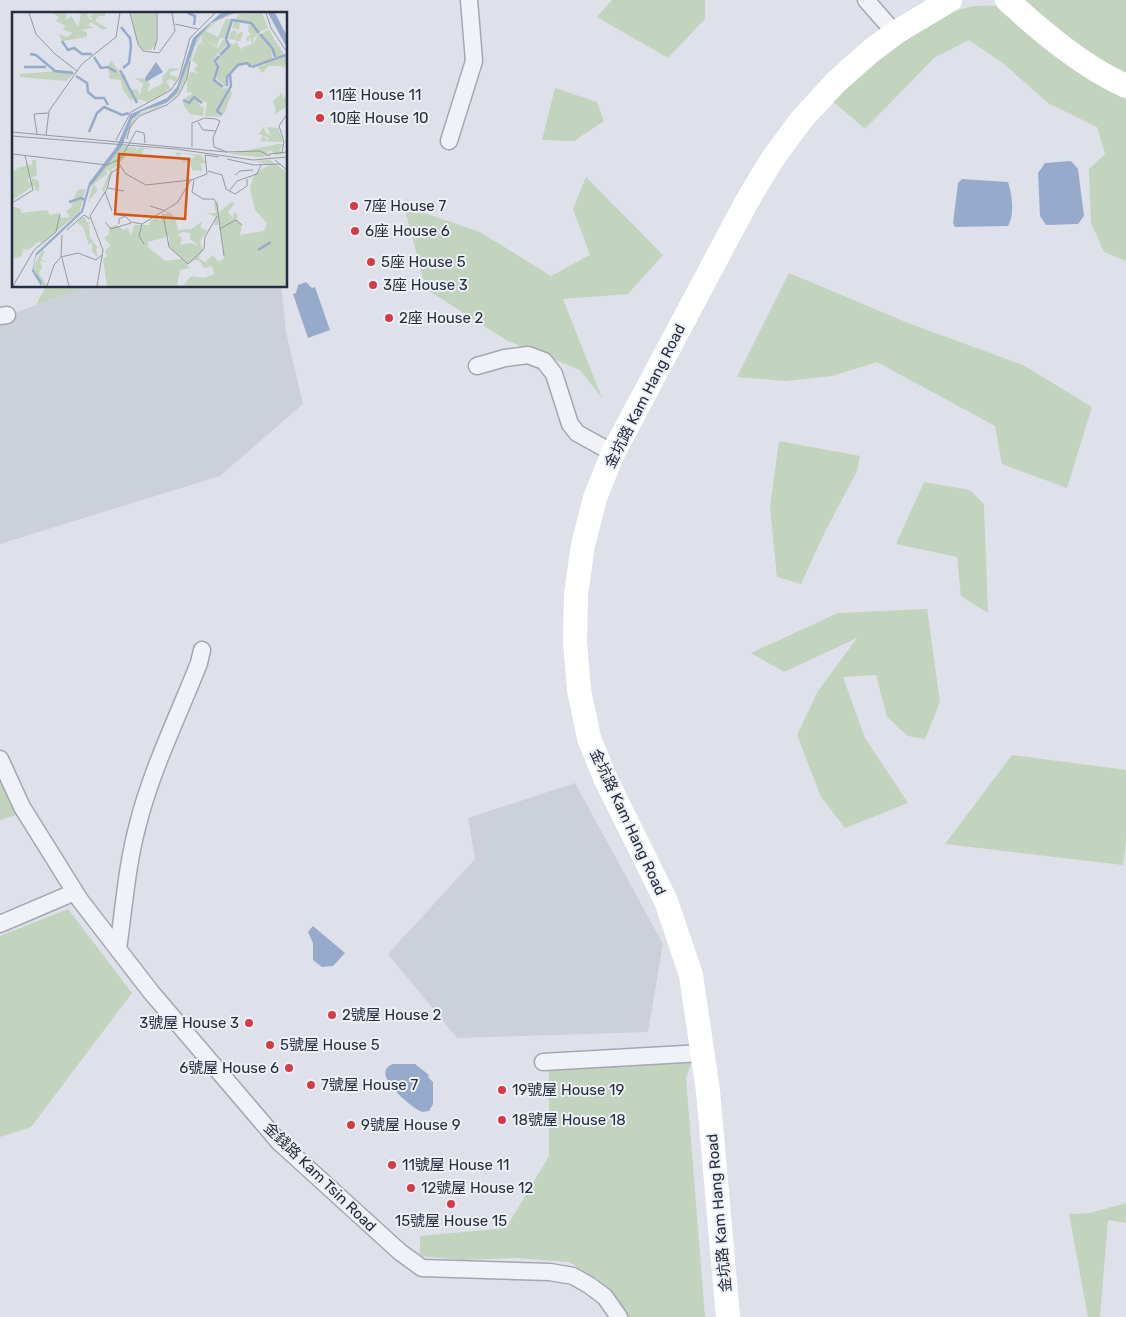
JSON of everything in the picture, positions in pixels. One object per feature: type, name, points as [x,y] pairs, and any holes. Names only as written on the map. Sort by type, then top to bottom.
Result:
[{"type":"street","points":[[449,141],[474,61],[469,0]]},
{"type":"street","points":[[866,0],[895,33]]},
{"type":"street","name":"金坑路 Kam Hang Road","points":[[728,1317],[710,1111],[691,975],[666,901],[606,780],[589,738],[579,690],[575,642],[576,594],[583,545],[593,508],[613,453],[746,203],[771,160],[801,120],[835,83],[872,50],[895,33],[950,0]]},
{"type":"street","points":[[1007,0],[1053,39],[1096,70],[1126,86]]},
{"type":"street","points":[[477,366],[505,358],[528,355],[544,361],[554,374],[570,424],[577,433],[613,453]]},
{"type":"street","points":[[118,948],[128,875],[138,824],[154,775],[199,663],[202,650]]},
{"type":"street","name":"金錢路 Kam Tsin Road","points":[[0,759],[22,807],[75,892],[151,992],[279,1142],[400,1252],[422,1268],[541,1272],[573,1276],[589,1284],[605,1297],[619,1317]]},
{"type":"street","points":[[0,924],[75,892]]},
{"type":"street","points":[[542,1062],[702,1053]]},
{"type":"shaded area","points":[[83,288],[281,288],[286,332],[303,404],[220,476],[0,544],[0,318]]},
{"type":"shaded area","points":[[575,783],[663,944],[648,1032],[457,1038],[388,954],[475,859],[468,818]]},
{"type":"green space","points":[[612,0],[705,0],[705,19],[668,58],[597,17]]},
{"type":"green space","points":[[1012,0],[1126,0],[1126,261],[1104,252],[1091,223],[1089,169],[1105,154],[1097,127],[1048,103],[1004,64],[969,40],[934,58],[865,129],[830,99],[938,15],[974,6],[1012,5]]},
{"type":"green space","points":[[555,88],[597,102],[604,121],[574,141],[542,140]]},
{"type":"green space","points":[[586,177],[663,255],[628,294],[563,299],[602,398],[580,370],[508,341],[426,289],[404,206],[480,232],[551,276],[590,255],[573,209]]},
{"type":"green space","points":[[789,273],[908,323],[1023,365],[1092,407],[1067,488],[1002,464],[995,426],[877,362],[832,376],[785,381],[737,377]]},
{"type":"green space","points":[[45,288],[83,288],[36,305]]},
{"type":"green space","points":[[779,441],[860,456],[857,471],[824,534],[801,584],[777,577],[770,507]]},
{"type":"green space","points":[[924,482],[970,490],[984,504],[988,613],[961,596],[957,557],[896,544]]},
{"type":"green space","points":[[927,609],[940,702],[925,739],[908,736],[887,717],[876,675],[843,677],[865,738],[908,803],[845,828],[821,797],[797,735],[818,691],[857,638],[784,672],[751,653],[838,613]]},
{"type":"green space","points":[[1012,755],[1126,770],[1126,839],[1123,865],[945,844]]},
{"type":"green space","points":[[0,760],[25,812],[0,820]]},
{"type":"green space","points":[[68,909],[132,993],[31,1127],[0,1137],[0,936]]},
{"type":"green space","points":[[692,1061],[686,1078],[705,1317],[628,1317],[597,1279],[569,1262],[517,1258],[463,1260],[420,1256],[420,1236],[506,1228],[549,1156],[549,1066]]},
{"type":"green space","points":[[1126,1203],[1126,1223],[1108,1220],[1100,1317],[1088,1317],[1069,1214],[1090,1213]]},
{"type":"water","points":[[1071,161],[1078,169],[1084,216],[1078,224],[1046,225],[1040,216],[1038,173],[1045,163]]},
{"type":"water","points":[[962,179],[1008,182],[1012,198],[1012,216],[1008,226],[955,227],[953,223],[958,183]]},
{"type":"water","points":[[306,282],[312,288],[315,287],[330,330],[308,338],[293,294],[296,293],[298,285]]},
{"type":"water","points":[[313,926],[345,953],[333,966],[322,967],[313,960],[313,943],[308,932]]},
{"type":"water","points":[[393,1064],[415,1064],[429,1075],[428,1077],[433,1082],[433,1104],[429,1111],[422,1112],[418,1110],[406,1102],[393,1088],[385,1074],[387,1068]]},
{"type":"place","name":"11座 House 11","points":[[319,95]]},
{"type":"place","name":"10座 House 10","points":[[320,118]]},
{"type":"place","name":"7座 House 7","points":[[354,206]]},
{"type":"place","name":"6座 House 6","points":[[355,231]]},
{"type":"place","name":"5座 House 5","points":[[371,262]]},
{"type":"place","name":"3座 House 3","points":[[373,285]]},
{"type":"place","name":"2座 House 2","points":[[389,318]]},
{"type":"place","name":"2號屋 House 2","points":[[332,1015]]},
{"type":"place","name":"3號屋 House 3","points":[[249,1023]]},
{"type":"place","name":"5號屋 House 5","points":[[270,1045]]},
{"type":"place","name":"6號屋 House 6","points":[[289,1068]]},
{"type":"place","name":"7號屋 House 7","points":[[311,1085]]},
{"type":"place","name":"19號屋 House 19","points":[[502,1090]]},
{"type":"place","name":"18號屋 House 18","points":[[502,1120]]},
{"type":"place","name":"9號屋 House 9","points":[[351,1125]]},
{"type":"place","name":"11號屋 House 11","points":[[392,1165]]},
{"type":"place","name":"12號屋 House 12","points":[[411,1188]]},
{"type":"place","name":"15號屋 House 15","points":[[451,1204]]}]
